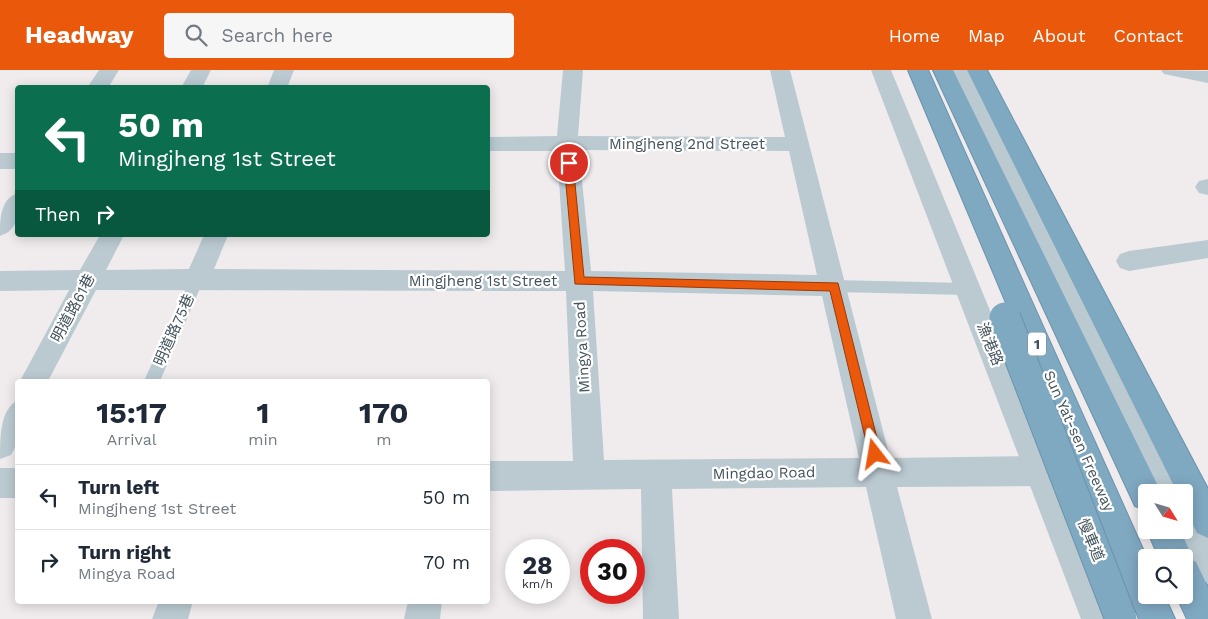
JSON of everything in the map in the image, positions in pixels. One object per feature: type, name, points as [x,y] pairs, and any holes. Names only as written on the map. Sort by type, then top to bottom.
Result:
[{"type":"highway","points":[[900,70],[1005,318],[1123,619]]},
{"type":"highway","name":"Sun Yat-sen Freeway","points":[[918,70],[1157,619]]},
{"type":"highway","name":"1","points":[[943,70],[1141,484]]},
{"type":"highway","points":[[977,70],[1097,306],[1185,473],[1208,522]]},
{"type":"highway","points":[[1193,593],[1205,619]]},
{"type":"street","points":[[99,85],[109,70]]},
{"type":"street","points":[[193,85],[201,70]]},
{"type":"street","points":[[278,85],[284,70]]},
{"type":"street","name":"Mingya Road","points":[[573,70],[567,143],[579,282],[589,475]]},
{"type":"street","points":[[780,70],[880,472],[914,619]]},
{"type":"street","name":"漁港路","points":[[881,70],[1099,619]]},
{"type":"street","points":[[960,70],[1169,484]]},
{"type":"street","points":[[1171,70],[1208,77]]},
{"type":"street","name":"Mingjheng 2nd Street","points":[[490,144],[797,144]]},
{"type":"street","points":[[0,161],[15,161]]},
{"type":"street","points":[[0,227],[15,205]]},
{"type":"street","name":"明道路61巷","points":[[35,379],[111,237]]},
{"type":"street","points":[[197,279],[215,237]]},
{"type":"street","points":[[1128,261],[1208,249]]},
{"type":"street","name":"Mingjheng 1st Street","points":[[0,281],[197,279],[834,286]]},
{"type":"street","points":[[0,446],[15,418]]},
{"type":"street","name":"Mingdao Road","points":[[490,476],[1041,470]]},
{"type":"street","points":[[656,474],[661,619]]},
{"type":"street","points":[[0,483],[15,483]]},
{"type":"street","points":[[1193,535],[1208,566]]},
{"type":"street","points":[[170,619],[175,604]]},
{"type":"street","points":[[422,619],[424,604]]},
{"type":"lane","name":"明道路75巷","points":[[153,379],[197,279]]},
{"type":"lane","points":[[834,286],[968,289]]},
{"type":"lane","name":"慢車道","points":[[1041,470],[1078,512],[1123,619]]},
{"type":"lane","points":[[1193,520],[1208,544]]},
{"type":"route","points":[[569,163],[579,282],[834,286],[875,454]]}]
